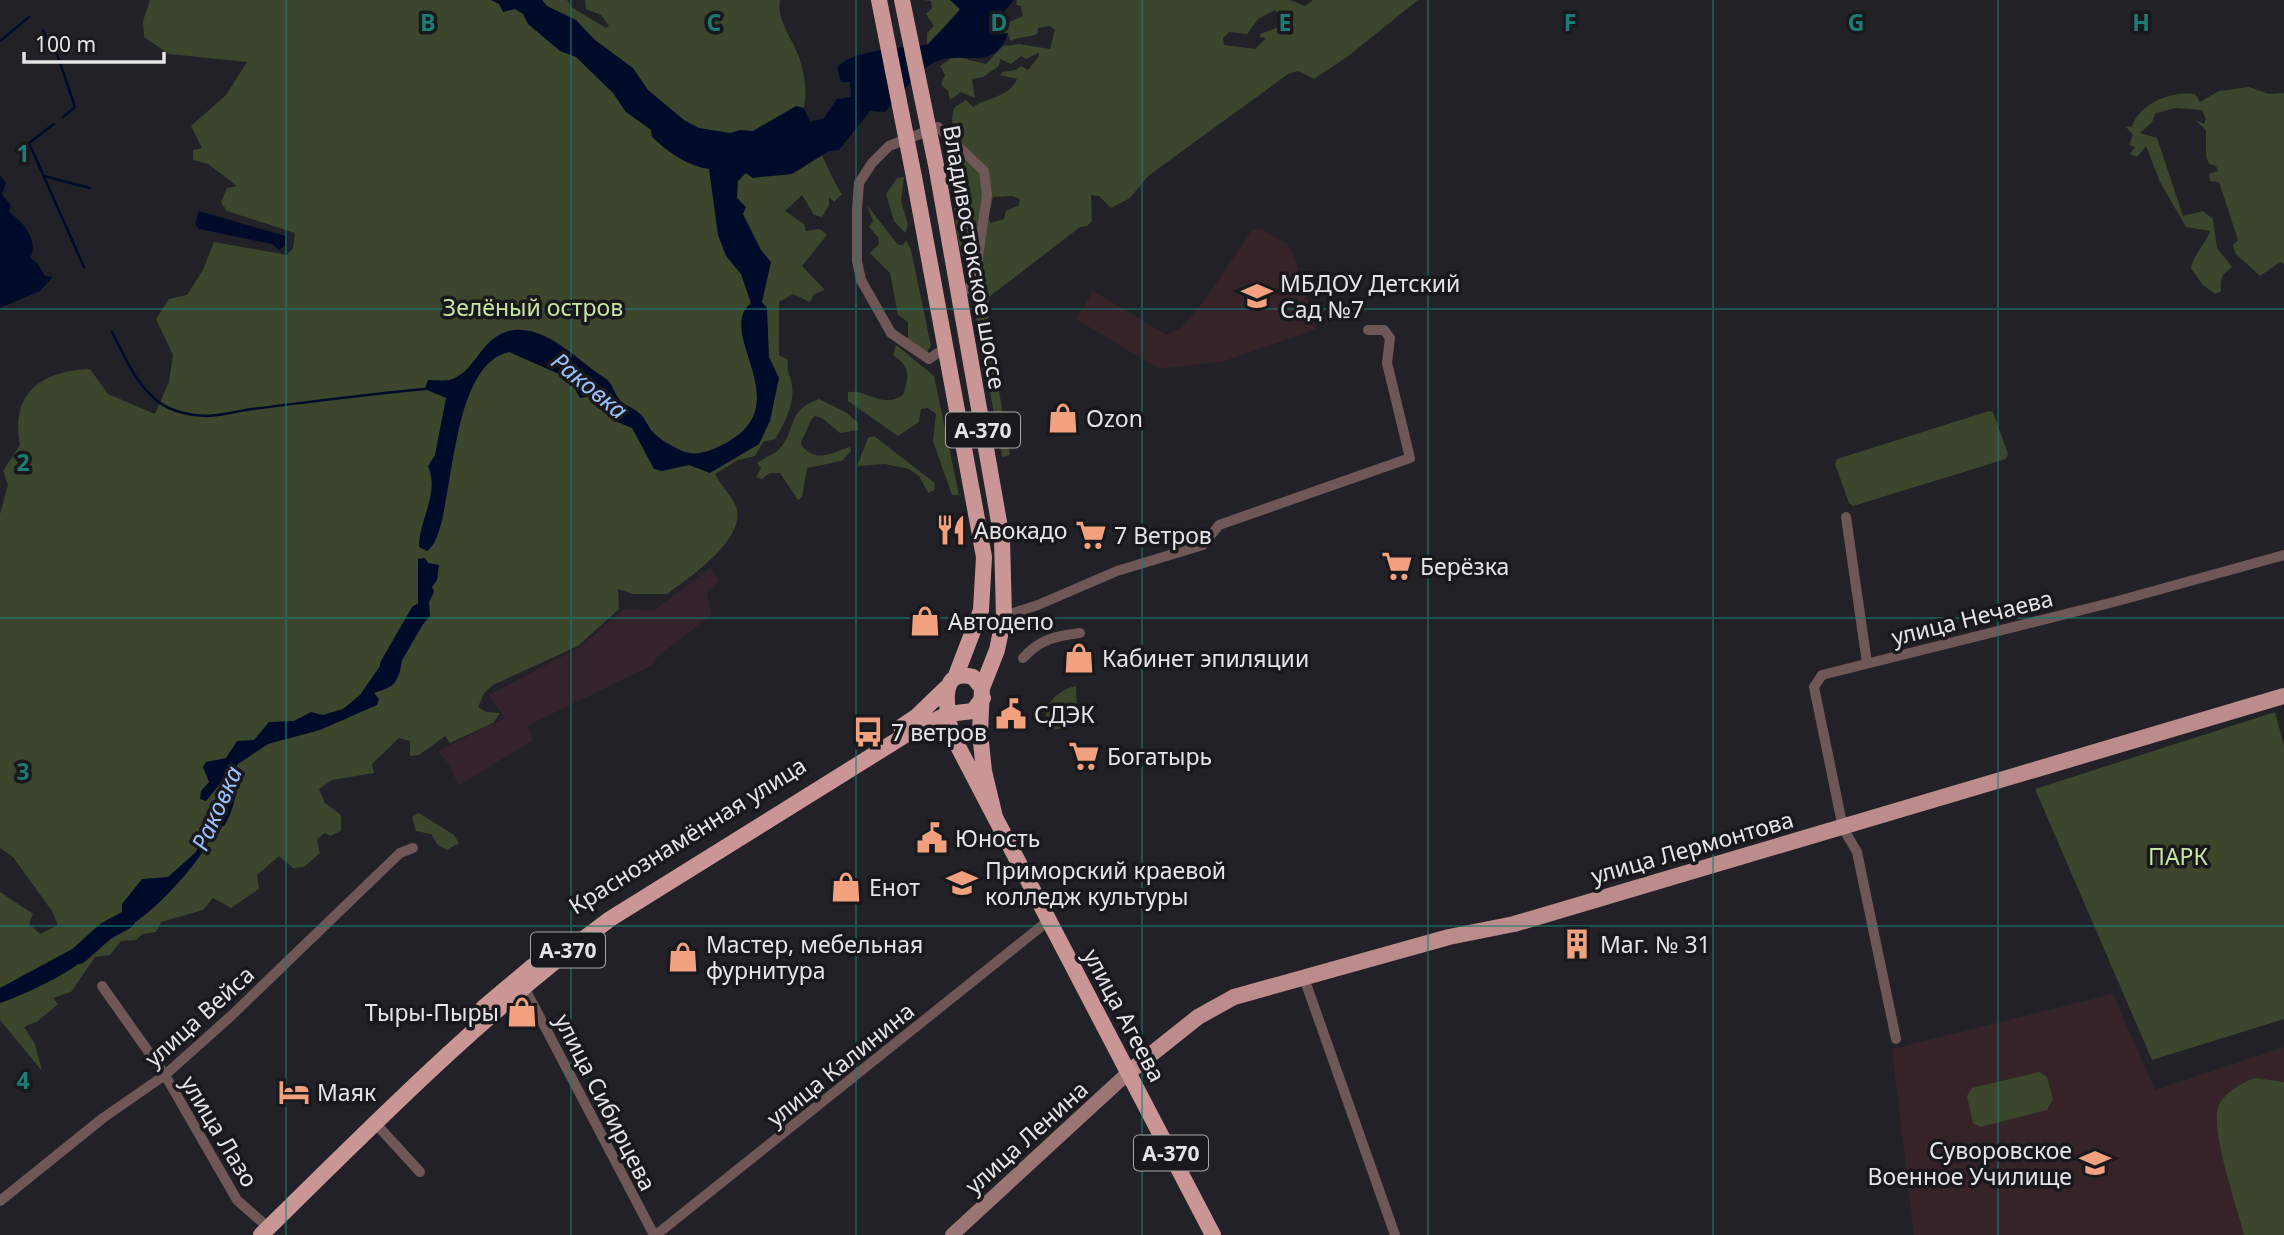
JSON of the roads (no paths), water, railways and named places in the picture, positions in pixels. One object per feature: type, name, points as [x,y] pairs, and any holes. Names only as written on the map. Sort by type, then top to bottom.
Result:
[{"type":"highway","name":"Владивостокское шоссе","points":[[879,0],[979,524],[985,578],[981,610],[951,683]]},
{"type":"highway","name":"Владивостокское шоссе","points":[[902,0],[937,170],[1002,539],[1004,616],[997,650],[983,693]]},
{"type":"highway","points":[[927,246],[936,241],[950,243]]},
{"type":"highway","points":[[951,683],[973,677],[983,693]]},
{"type":"highway","name":"А-370","points":[[951,683],[948,714],[973,711],[983,693]]},
{"type":"highway","name":"Краснознамённая улица","points":[[248,1235],[262,1228],[521,982],[585,926],[916,717],[951,683]]},
{"type":"highway","name":"улица Агеева","points":[[983,693],[980,733],[984,771],[995,817]]},
{"type":"highway","name":"Краснознамённая улица","points":[[344,1149],[377,1125],[521,982],[610,919],[907,734],[948,714]]},
{"type":"highway","name":"улица Агеева","points":[[948,714],[951,733],[1213,1235]]},
{"type":"main road","name":"улица Лермонтова","points":[[1129,1072],[1198,1017],[1224,1002],[1449,937],[1514,924],[2284,696]]},
{"type":"main road","name":"улица Ленина","points":[[952,1235],[1129,1072]]},
{"type":"street","points":[[945,348],[929,359],[891,333],[861,280],[856,239],[859,183],[872,163],[889,146],[938,127],[984,171],[987,195],[974,285],[959,293]]},
{"type":"street","points":[[1004,616],[1117,570],[1203,545],[1219,526],[1410,458],[1387,363],[1390,338],[1384,330],[1368,330]]},
{"type":"street","points":[[1846,517],[1867,663]]},
{"type":"street","name":"улица Нечаева","points":[[1896,1039],[1857,852],[1843,828],[1814,687],[1822,675],[2114,603],[2284,555]]},
{"type":"street","points":[[1023,658],[1036,644],[1049,638],[1080,633]]},
{"type":"street","name":"улица Вейса","points":[[0,1201],[103,1118],[165,1075],[231,1016],[400,853],[413,848]]},
{"type":"street","name":"улица Калинина","points":[[655,1235],[1048,921]]},
{"type":"street","points":[[1304,978],[1395,1235]]},
{"type":"street","name":"улица Сибирцева","points":[[521,982],[655,1235]]},
{"type":"street","name":"улица Лазо","points":[[102,986],[165,1075],[237,1199],[262,1228]]},
{"type":"street","points":[[377,1125],[420,1171]]},
{"type":"water","points":[[491,0],[542,0],[547,6],[576,20],[595,40],[633,68],[648,90],[684,120],[699,128],[730,133],[740,130],[753,131],[796,106],[804,108],[810,122],[824,118],[837,99],[851,97],[850,82],[841,82],[837,68],[844,62],[866,53],[927,45],[960,9],[950,0],[1014,0],[999,17],[998,34],[1008,33],[995,53],[986,57],[935,62],[916,77],[885,112],[870,111],[839,150],[829,151],[792,174],[753,178],[746,173],[738,181],[737,198],[746,207],[743,214],[761,250],[771,262],[762,302],[767,308],[769,357],[779,378],[770,421],[759,444],[710,473],[689,465],[662,471],[654,469],[632,428],[617,422],[595,396],[580,398],[575,381],[509,352],[488,364],[473,387],[454,451],[443,515],[436,538],[427,551],[419,547],[432,487],[428,466],[435,455],[446,398],[425,389],[428,380],[449,380],[458,376],[493,339],[503,333],[527,330],[562,346],[608,380],[620,400],[641,414],[656,435],[685,452],[700,453],[720,446],[744,430],[755,412],[757,392],[742,333],[742,316],[751,303],[741,274],[726,256],[718,235],[709,169],[686,162],[665,148],[652,137],[651,130],[626,112],[613,93],[576,57],[560,51],[528,24],[523,14],[515,9],[503,12],[499,4]]},
{"type":"water","points":[[0,175],[6,183],[2,194],[11,206],[9,212],[25,226],[31,239],[33,245],[30,258],[37,263],[45,276],[53,277],[40,291],[0,308]]},
{"type":"water","points":[[199,211],[285,236],[285,245],[279,250],[272,244],[199,229],[195,224]]},
{"type":"water","points":[[425,558],[428,563],[439,565],[437,580],[432,587],[434,592],[429,602],[430,616],[417,631],[410,633],[418,603],[418,559]]},
{"type":"water","points":[[400,647],[402,662],[399,673],[391,686],[374,693],[379,699],[377,705],[320,730],[268,744],[238,764],[234,771],[235,800],[224,826],[212,827],[204,850],[184,876],[146,915],[119,932],[107,935],[107,927],[122,921],[122,904],[142,879],[168,877],[196,852],[222,791],[219,785],[206,801],[200,799],[201,791],[209,782],[203,767],[206,762],[226,758],[237,741],[254,740],[269,722],[294,721],[311,712],[323,715],[343,709],[360,695],[389,653]]},
{"type":"water","points":[[98,941],[94,950],[72,968],[40,986],[0,1003],[0,988],[76,947]]},
{"type":"waterway","points":[[0,41],[29,17]]},
{"type":"waterway","points":[[43,30],[51,49],[57,54],[75,107],[63,117]]},
{"type":"waterway","points":[[54,124],[29,143],[84,267]]},
{"type":"waterway","points":[[44,176],[90,188]]},
{"type":"waterway","points":[[112,332],[130,368],[148,392],[163,405],[189,414],[216,415],[426,389]]},
{"type":"waterway","name":"Раковка","points":[[389,665],[419,613]]},
{"type":"waterway","name":"Раковка","points":[[79,955],[106,931],[126,920]]},
{"type":"place","name":"МБДОУ Детский Сад №7","points":[[1257,296]]},
{"type":"place","name":"Ozon","points":[[1063,418]]},
{"type":"place","name":"Авокадо","points":[[951,530]]},
{"type":"place","name":"7 Ветров","points":[[1091,535]]},
{"type":"place","name":"Берёзка","points":[[1397,566]]},
{"type":"place","name":"Автодепо","points":[[925,621]]},
{"type":"place","name":"Кабинет эпиляции","points":[[1079,658]]},
{"type":"place","name":"СДЭК","points":[[1011,714]]},
{"type":"place","name":"7 ветров","points":[[868,732]]},
{"type":"place","name":"Богатырь","points":[[1084,756]]},
{"type":"place","name":"Юность","points":[[932,838]]},
{"type":"place","name":"Приморский краевой колледж культуры","points":[[962,883]]},
{"type":"place","name":"Енот","points":[[846,887]]},
{"type":"place","name":"Маг. № 31","points":[[1577,944]]},
{"type":"place","name":"Мастер, мебельная фурнитура","points":[[683,957]]},
{"type":"place","name":"Тыры-Пыры","points":[[522,1012]]},
{"type":"place","name":"Маяк","points":[[294,1092]]},
{"type":"place","name":"Суворовское Военное Училище","points":[[2095,1163]]},
{"type":"park label","name":"Зелёный остров","points":[[533,307]]},
{"type":"park label","name":"ПАРК","points":[[2178,856]]}]
